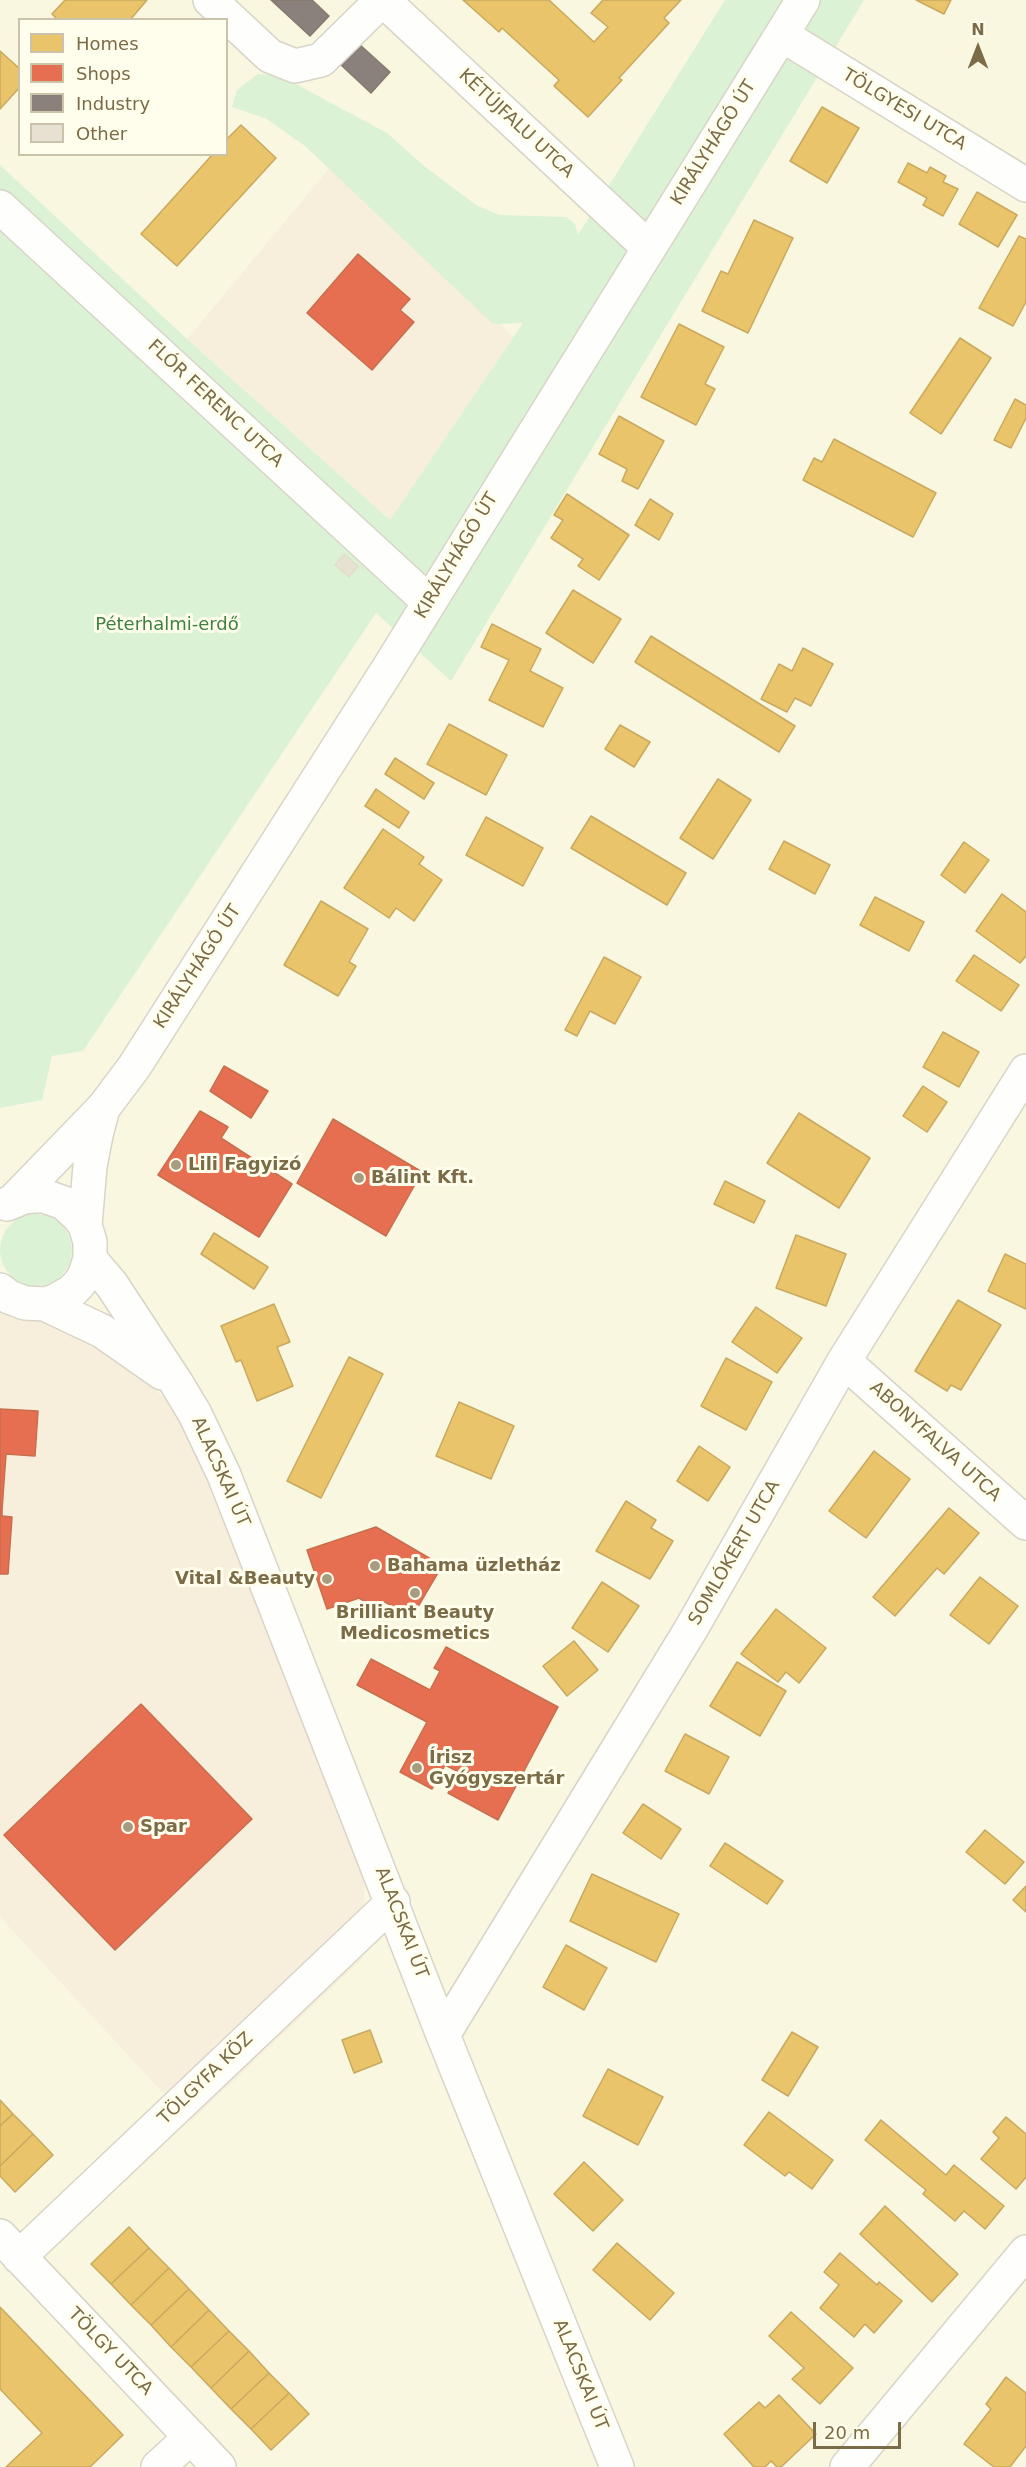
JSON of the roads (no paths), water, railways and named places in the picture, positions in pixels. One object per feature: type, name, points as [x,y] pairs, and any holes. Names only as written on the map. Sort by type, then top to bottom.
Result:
[{"type":"street","name":"KÉTÚJFALU UTCA","points":[[210,0],[270,56],[295,66],[321,60],[382,0],[648,247]]},
{"type":"street","name":"KIRÁLYHÁGÓ ÚT","points":[[7,1205],[104,1107],[134,1067],[429,602],[803,0]]},
{"type":"street","name":"TÖLGYESI UTCA","points":[[782,35],[1026,185]]},
{"type":"street","name":"FLÓR FERENC UTCA","points":[[0,207],[429,602]]},
{"type":"street","name":"SOMLÓKERT UTCA","points":[[443,2035],[691,1629],[844,1362],[1026,1071]]},
{"type":"street","name":"KIRÁLYHÁGÓ ÚT","points":[[85,1226],[92,1156],[104,1107]]},
{"type":"street","name":"KIRÁLYHÁGÓ ÚT","points":[[7,1205],[34,1196],[54,1199],[72,1209],[85,1226]]},
{"type":"street","points":[[45,1304],[71,1292],[84,1277],[90,1259],[90,1242],[85,1226]]},
{"type":"street","name":"ALACSKAI ÚT","points":[[90,1259],[112,1285],[177,1384],[195,1414],[224,1475],[393,1902],[443,2035],[617,2467]]},
{"type":"street","name":"ALACSKAI ÚT","points":[[3,1295],[25,1303],[45,1304],[102,1331],[177,1384]]},
{"type":"street","name":"ABONYFALVA UTCA","points":[[844,1362],[1026,1523]]},
{"type":"street","name":"TÖLGYFA KÖZ","points":[[10,2246],[393,1902]]},
{"type":"street","name":"TÖLGY UTCA","points":[[10,2246],[219,2467]]},
{"type":"street","points":[[847,2467],[1026,2252]]},
{"type":"street","points":[[158,2467],[190,2437]]},
{"type":"place","name":"Lili Fagyizó","points":[[176,1165]]},
{"type":"place","name":"Bálint Kft.","points":[[359,1178]]},
{"type":"place","name":"Bahama üzletház","points":[[375,1566]]},
{"type":"place","name":"Vital &Beauty","points":[[327,1579]]},
{"type":"place","name":"Brilliant Beauty Medicosmetics","points":[[415,1593]]},
{"type":"place","name":"Írisz Gyógyszertár","points":[[417,1768]]},
{"type":"place","name":"Spar","points":[[128,1827]]},
{"type":"park label","name":"Péterhalmi-erdő","points":[[167,625]]}]
